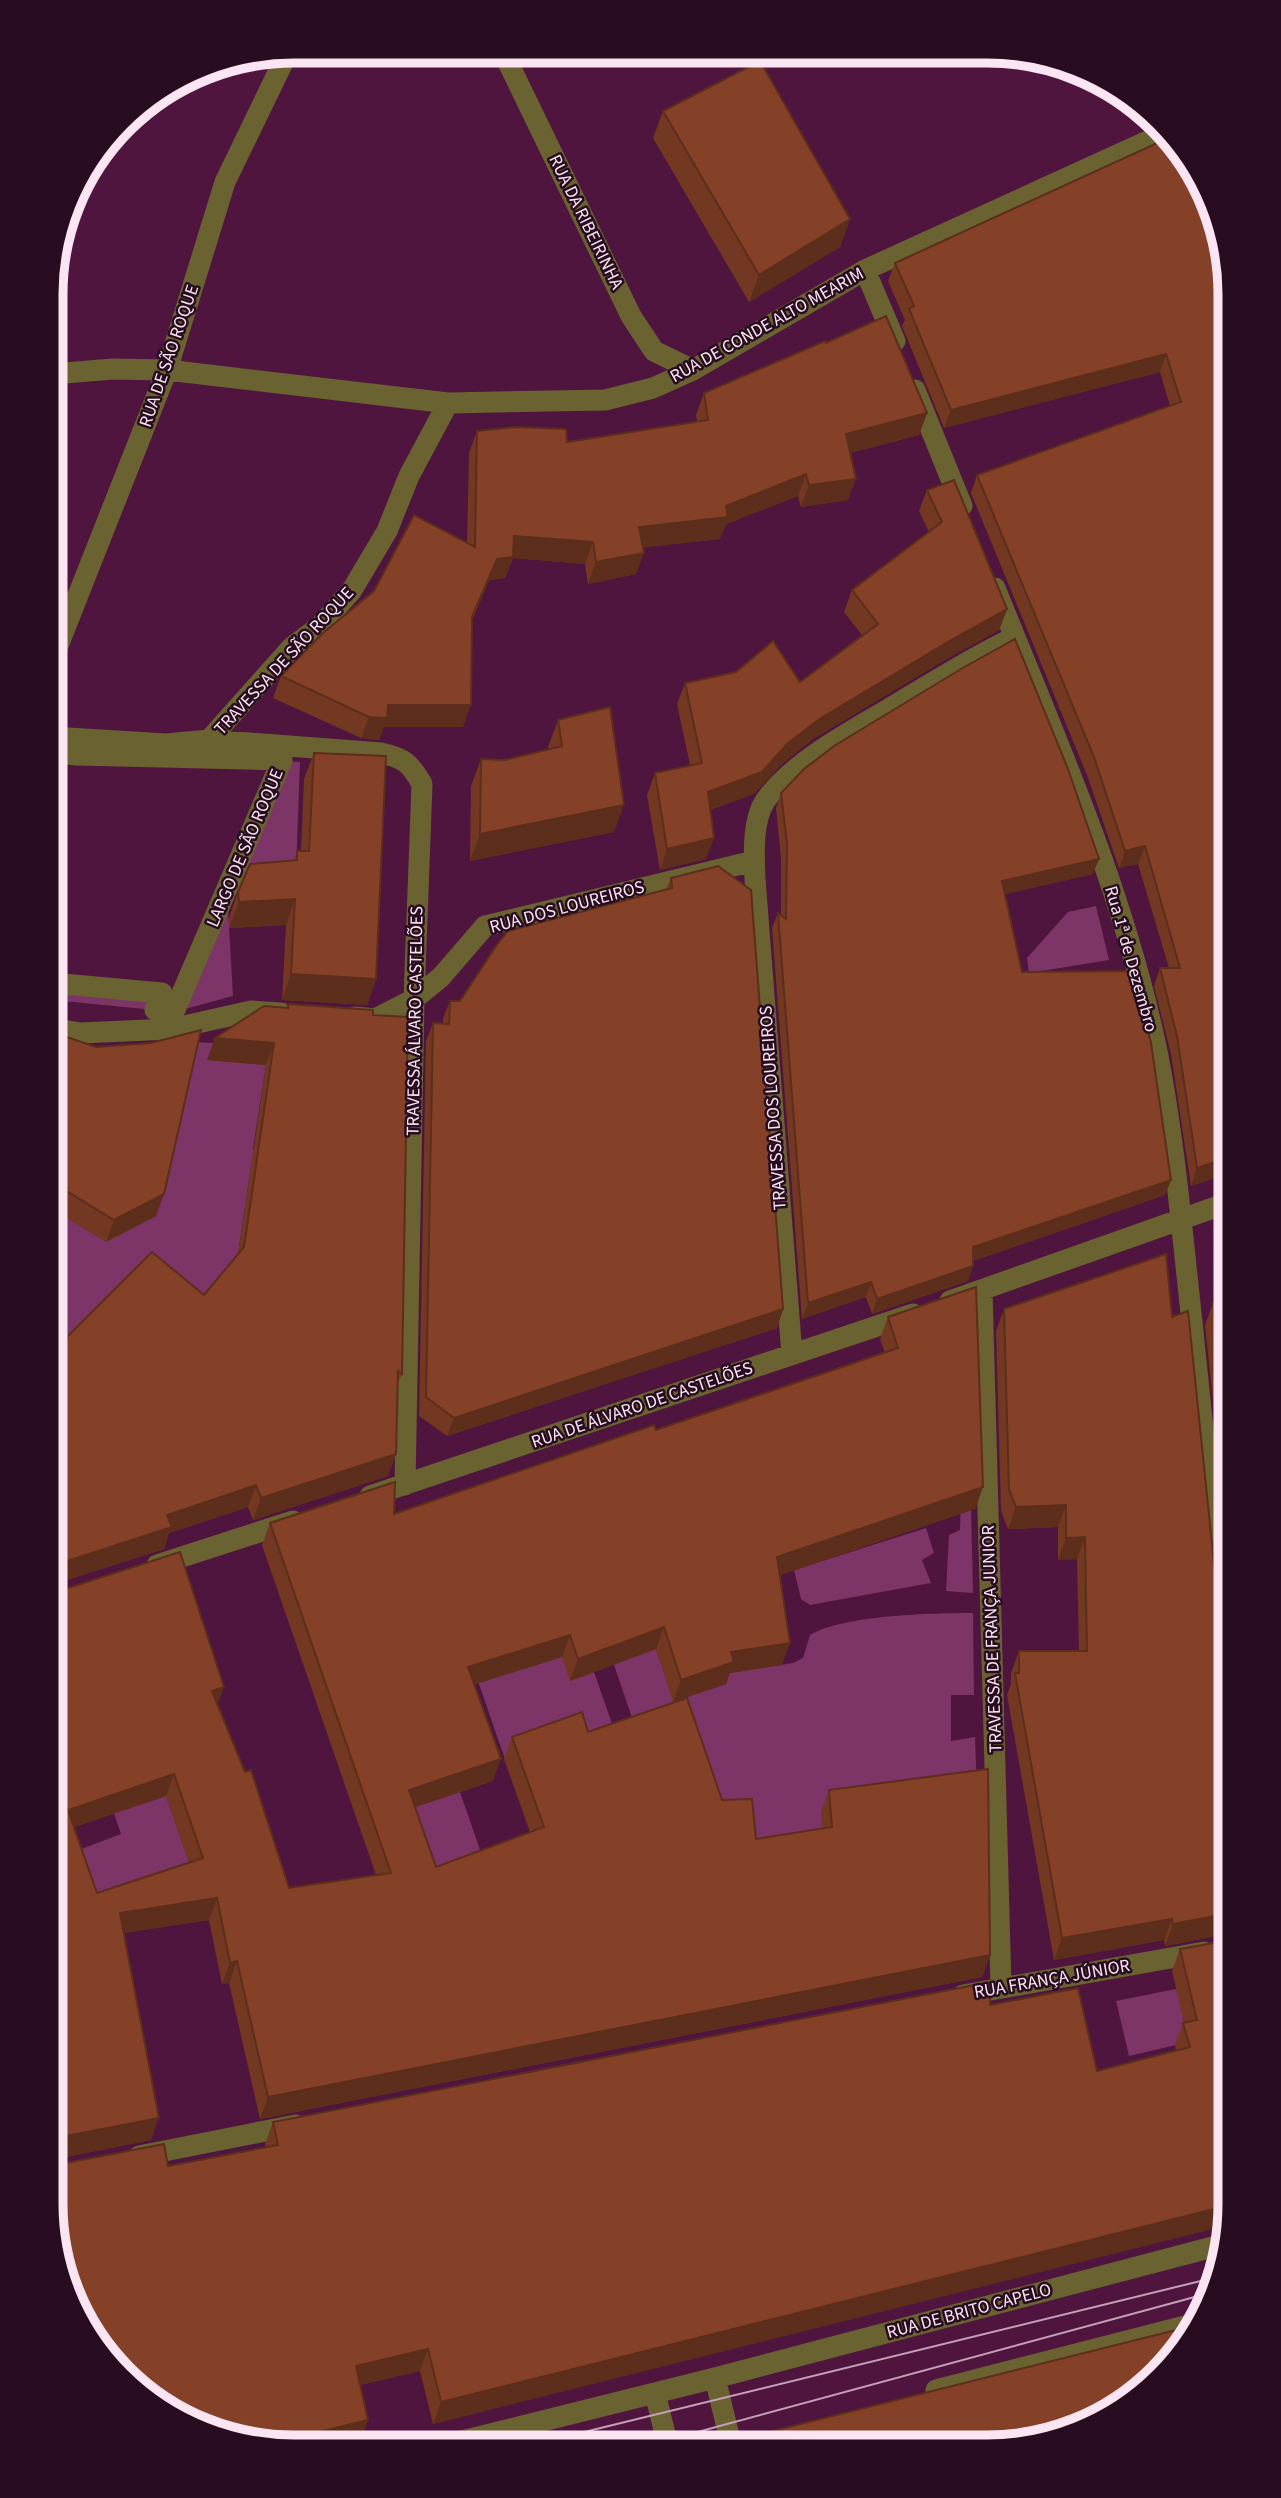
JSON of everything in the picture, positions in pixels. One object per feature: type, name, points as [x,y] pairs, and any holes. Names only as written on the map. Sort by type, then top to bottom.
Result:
[{"type":"street","name":"RUA DA RIBEIRINHA","points":[[508,63],[631,316],[654,351],[693,370]]},
{"type":"street","name":"RUA DE SÃO ROQUE","points":[[63,633],[167,370],[225,182],[282,64]]},
{"type":"street","name":"RUA DE CONDE ALTO MEARIM","points":[[63,373],[113,369],[167,370],[448,403],[606,400],[653,388],[693,370],[865,270],[1156,137]]},
{"type":"street","points":[[865,270],[968,521]]},
{"type":"street","name":"TRAVESSA DE SÃO ROQUE","points":[[63,738],[166,744],[209,740],[292,647],[321,625],[352,590],[387,531],[409,476],[448,403]]},
{"type":"street","name":"Rua 1ª de Dezembro","points":[[988,569],[1075,780],[1125,927],[1158,1056],[1179,1197],[1218,1575]]},
{"type":"street","points":[[754,861],[755,833],[764,802],[797,768],[837,740],[964,663],[1015,637]]},
{"type":"street","name":"TRAVESSA ÁLVARO CASTELÕES","points":[[209,740],[381,753],[401,758],[422,784],[414,999],[405,1485]]},
{"type":"street","name":"LARGO DE SÃO ROQUE","points":[[63,753],[282,760],[174,1012],[155,1010],[162,993],[63,984]]},
{"type":"street","name":"RUA DOS LOUREIROS","points":[[339,1017],[375,1019],[414,999],[441,977],[485,926],[754,861]]},
{"type":"street","name":"TRAVESSA DOS LOUREIROS","points":[[754,861],[792,1355]]},
{"type":"street","points":[[63,1030],[80,1033],[171,1029],[251,1011],[301,1014]]},
{"type":"street","name":"RUA DE ÁLVARO DE CASTELÕES","points":[[345,1504],[792,1355],[1218,1206]]},
{"type":"street","name":"TRAVESSA DE FRANÇA JUNIOR","points":[[982,1290],[1001,1987]]},
{"type":"street","points":[[142,1570],[309,1516]]},
{"type":"street","name":"RUA FRANÇA JÚNIOR","points":[[947,1998],[1218,1949]]},
{"type":"street","points":[[119,2160],[322,2120]]},
{"type":"street","name":"RUA DE BRITO CAPELO","points":[[486,2435],[715,2378],[1214,2247]]},
{"type":"street","points":[[918,2395],[1182,2327]]},
{"type":"street","points":[[715,2378],[730,2435]]},
{"type":"street","points":[[655,2393],[665,2435]]},
{"type":"shaded area","points":[[282,760],[300,762],[296,872],[266,888],[227,891],[233,996],[174,1012]]},
{"type":"shaded area","points":[[1096,906],[1109,960],[1029,973],[1027,958],[1068,912]]},
{"type":"shaded area","points":[[63,984],[162,993],[155,1010],[63,1001]]},
{"type":"shaded area","points":[[195,1042],[214,1043],[266,1065],[253,1149],[277,1153],[312,1195],[250,1173],[231,1302],[63,1363],[63,1216],[106,1241]]},
{"type":"shaded area","points":[[1218,1262],[1218,1299],[1215,1267]]},
{"type":"shaded area","points":[[970,1464],[973,1593],[946,1591],[949,1535],[960,1530],[962,1465]]},
{"type":"shaded area","points":[[926,1528],[934,1553],[922,1560],[931,1583],[810,1605],[801,1599],[794,1570]]},
{"type":"shaded area","points":[[643,1612],[674,1701],[723,1674],[793,1663],[803,1658],[810,1635],[825,1628],[889,1616],[973,1613],[974,1695],[951,1695],[951,1741],[975,1737],[977,1791],[824,1850],[748,1861],[646,1759],[610,1653]]},
{"type":"shaded area","points":[[558,1645],[594,1672],[618,1741],[531,1834],[472,1664]]},
{"type":"shaded area","points":[[150,1749],[202,1900],[89,1915],[68,1854],[121,1834],[98,1766]]},
{"type":"shaded area","points":[[446,1752],[486,1867],[439,1887],[398,1767]]},
{"type":"shaded area","points":[[1176,1989],[1218,2018],[1218,2101],[1189,2042],[1129,2056],[1116,2001]]},
{"type":"building","points":[[756,63],[761,63],[850,219],[759,275],[663,111]]},
{"type":"building","points":[[1161,142],[1179,166],[1206,220],[1218,279],[1218,1161],[1197,1168],[1177,1036],[1160,968],[1180,968],[1145,846],[1125,851],[1094,757],[977,475],[1181,402],[1166,354],[951,410],[909,309],[914,306],[895,263]]},
{"type":"building","points":[[886,316],[927,413],[846,434],[856,479],[809,485],[806,474],[726,506],[728,517],[639,527],[644,553],[596,562],[593,542],[514,536],[513,557],[497,559],[472,617],[471,705],[388,705],[387,718],[369,717],[281,676],[324,632],[374,591],[414,515],[475,547],[477,431],[516,427],[566,429],[567,442],[708,420],[704,393]]},
{"type":"building","points":[[954,480],[1007,609],[821,718],[788,743],[762,772],[708,792],[714,838],[667,849],[655,773],[702,763],[685,683],[736,672],[773,641],[800,682],[878,624],[852,590],[942,522],[927,490]]},
{"type":"building","points":[[1015,639],[1068,769],[1099,859],[1002,881],[1022,972],[1132,971],[1151,1043],[1171,1180],[973,1247],[973,1266],[877,1299],[871,1282],[808,1303],[778,913],[786,919],[787,843],[781,793],[804,769],[834,746]]},
{"type":"building","points":[[610,707],[624,805],[480,834],[481,759],[505,760],[562,746],[558,720]]},
{"type":"building","points":[[314,753],[386,756],[376,979],[291,974],[295,899],[239,902],[238,892],[250,864],[297,860],[297,851],[309,851]]},
{"type":"building","points":[[718,866],[751,890],[783,1309],[454,1418],[426,1397],[433,1023],[449,1024],[450,1001],[460,1001],[508,931],[672,888],[671,878]]},
{"type":"building","points":[[288,1004],[373,1010],[373,1015],[408,1017],[402,1374],[398,1371],[396,1454],[261,1498],[256,1485],[167,1515],[172,1527],[63,1562],[63,1341],[152,1252],[204,1295],[244,1247],[274,1043],[215,1038],[264,1006],[288,1008]]},
{"type":"building","points":[[201,1030],[164,1194],[114,1220],[63,1189],[63,1036],[96,1047],[151,1043]]},
{"type":"building","points":[[1166,1254],[1172,1317],[1188,1311],[1218,1602],[1218,1915],[1173,1924],[1172,1919],[1062,1938],[1015,1673],[1019,1673],[1019,1651],[1087,1651],[1085,1537],[1066,1538],[1066,1505],[1016,1507],[1009,1489],[1004,1309]]},
{"type":"building","points":[[976,1287],[983,1487],[777,1557],[790,1643],[731,1652],[734,1662],[681,1680],[664,1627],[578,1659],[570,1635],[468,1667],[501,1759],[409,1790],[436,1867],[544,1827],[512,1737],[582,1712],[588,1732],[687,1698],[722,1800],[752,1799],[756,1839],[832,1827],[829,1790],[988,1769],[990,1955],[268,2097],[237,1961],[230,1963],[217,1898],[120,1913],[159,2118],[63,2137],[63,1590],[180,1552],[224,1687],[212,1691],[245,1772],[251,1770],[289,1888],[391,1873],[270,1523],[395,1482],[394,1514],[654,1425],[656,1430],[898,1348],[888,1317]],"holes":[[[174,1774],[203,1858],[97,1893],[68,1810]]]},
{"type":"building","points":[[1218,1301],[1218,1350],[1213,1303]]},
{"type":"building","points":[[1218,1942],[1218,2208],[441,2402],[428,2349],[356,2366],[368,2420],[307,2435],[264,2433],[234,2427],[192,2411],[166,2396],[142,2378],[120,2356],[87,2306],[75,2278],[65,2234],[63,2164],[164,2144],[168,2166],[278,2145],[273,2122],[990,1982],[990,2005],[1078,1988],[1097,2071],[1190,2047],[1183,2023],[1197,2020],[1180,1949]]},
{"type":"building","points":[[1181,2329],[1150,2367],[1115,2396],[1089,2411],[1047,2427],[987,2435],[757,2435]]},
{"type":"tram line","points":[[572,2435],[1205,2280]]},
{"type":"tram line","points":[[686,2435],[1198,2296]]}]
